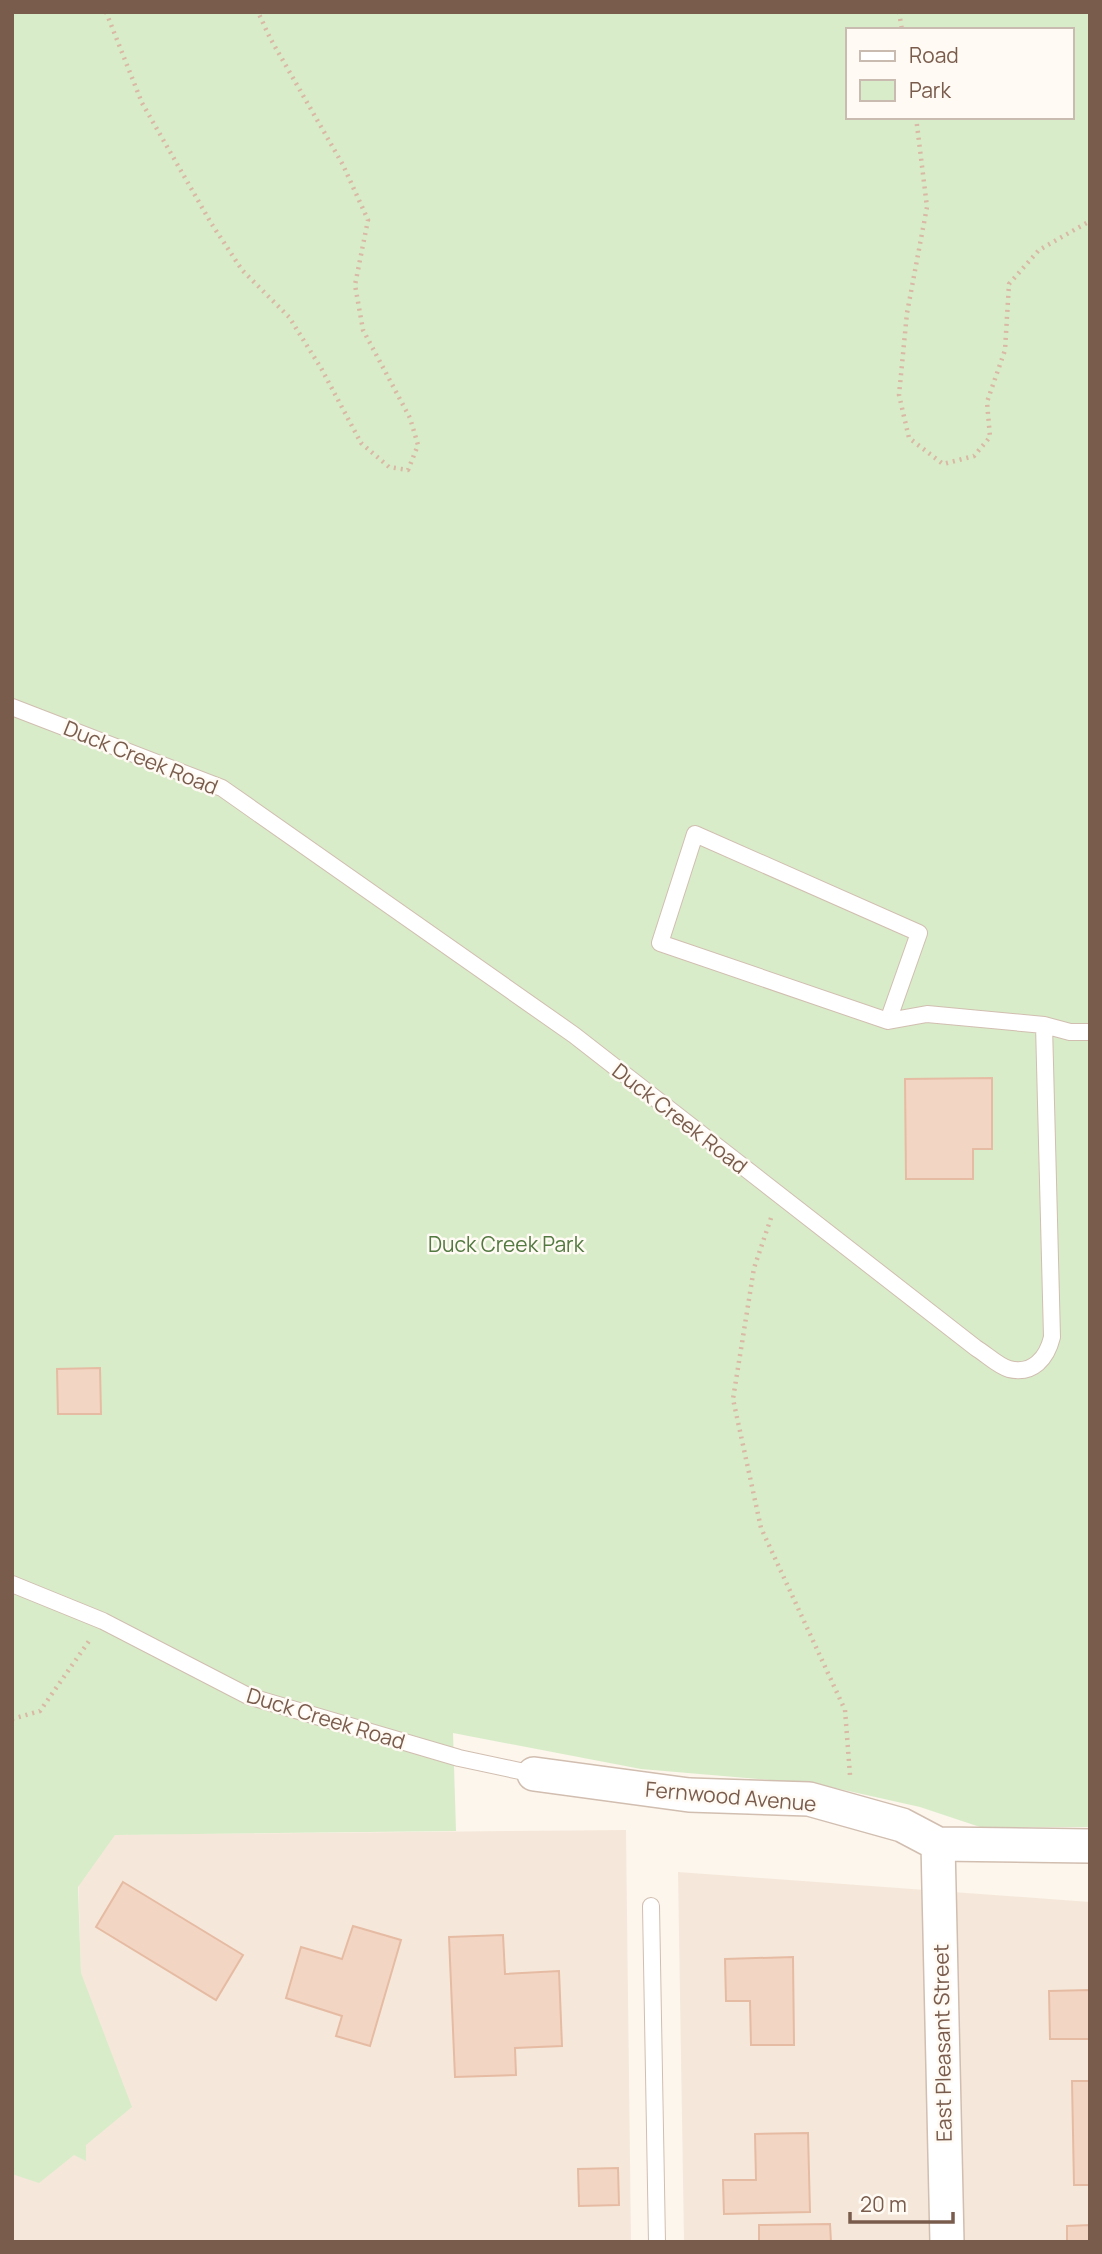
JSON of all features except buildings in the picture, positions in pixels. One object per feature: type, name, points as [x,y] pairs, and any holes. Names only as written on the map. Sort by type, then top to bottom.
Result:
[{"type":"street","name":"Fernwood Avenue","points":[[534,1774],[689,1795],[809,1799],[902,1825],[938,1844],[1090,1846]]},
{"type":"street","name":"East Pleasant Street","points":[[938,1844],[947,2242]]},
{"type":"lane","name":"Duck Creek Road","points":[[12,707],[222,788],[574,1035],[976,1348],[1008,1369],[1025,1369],[1040,1364],[1049,1351],[1052,1337],[1044,1025]]},
{"type":"lane","points":[[888,1021],[919,933],[695,834],[660,943],[888,1021],[927,1014],[1044,1025],[1070,1032],[1090,1032]]},
{"type":"lane","name":"Duck Creek Road","points":[[12,1584],[103,1621],[248,1696],[459,1758],[534,1774]]},
{"type":"lane","points":[[651,1906],[657,2242]]},
{"type":"path","points":[[106,12],[142,103],[223,242],[242,270],[289,317],[321,368],[361,443],[389,467],[408,470],[418,445],[410,418],[363,330],[355,285],[368,220],[343,165],[270,38],[258,12]]},
{"type":"path","points":[[916,119],[927,207],[907,313],[899,395],[909,438],[943,464],[974,456],[990,437],[987,402],[1005,350],[1009,284],[1039,250],[1090,221]]},
{"type":"path","points":[[779,1195],[754,1268],[733,1399],[761,1528],[845,1710],[852,1811]]},
{"type":"path","points":[[12,1719],[40,1711],[103,1621]]},
{"type":"shaded area","points":[[626,1830],[631,2242],[12,2242],[12,2119],[86,2161],[77,1835]]},
{"type":"shaded area","points":[[678,1872],[1090,1902],[1090,2242],[684,2242]]},
{"type":"green space","name":"Duck Creek Park","points":[[12,12],[1090,12],[1090,1827],[980,1827],[920,1807],[817,1784],[641,1769],[453,1733],[456,1831],[115,1835],[78,1887],[81,1973],[132,2107],[86,2145],[86,2161],[74,2155],[39,2183],[12,2174]]}]
